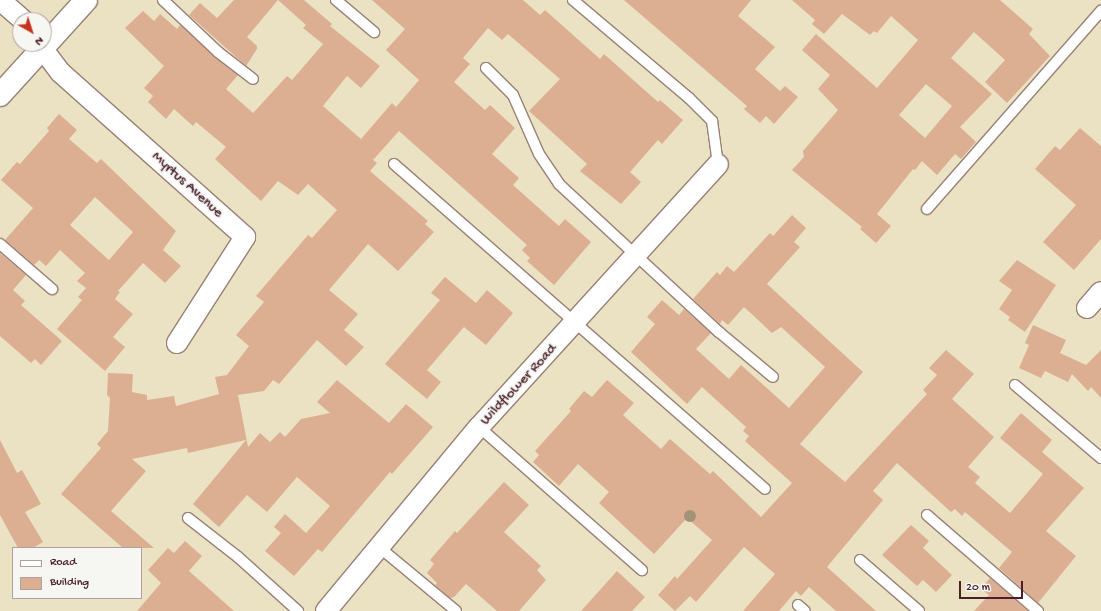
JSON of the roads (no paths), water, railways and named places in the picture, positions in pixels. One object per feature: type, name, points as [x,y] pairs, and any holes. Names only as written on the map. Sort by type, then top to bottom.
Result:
[{"type":"street","points":[[0,0],[14,12]]},
{"type":"street","points":[[52,36],[86,0]]},
{"type":"street","points":[[0,95],[37,52]]},
{"type":"street","name":"Myrtus Avenue","points":[[45,52],[60,72],[245,237],[177,343]]},
{"type":"street","name":"Wildflower Road","points":[[326,611],[479,427],[638,255],[718,164]]},
{"type":"street","points":[[1087,308],[1101,292]]},
{"type":"lane","points":[[163,0],[218,52],[253,79]]},
{"type":"lane","points":[[336,0],[374,32]]},
{"type":"lane","points":[[573,0],[689,98],[712,121],[718,164]]},
{"type":"lane","points":[[927,209],[1101,11]]},
{"type":"lane","points":[[486,68],[513,95],[539,154],[559,184],[638,255],[719,332],[774,377]]},
{"type":"lane","points":[[394,164],[765,489]]},
{"type":"lane","points":[[0,244],[52,289]]},
{"type":"lane","points":[[1015,385],[1101,458]]},
{"type":"lane","points":[[479,427],[642,570]]},
{"type":"lane","points":[[927,516],[1038,611]]},
{"type":"lane","points":[[188,518],[238,557],[298,611]]},
{"type":"lane","points":[[379,547],[456,611]]},
{"type":"lane","points":[[860,560],[919,611]]}]
